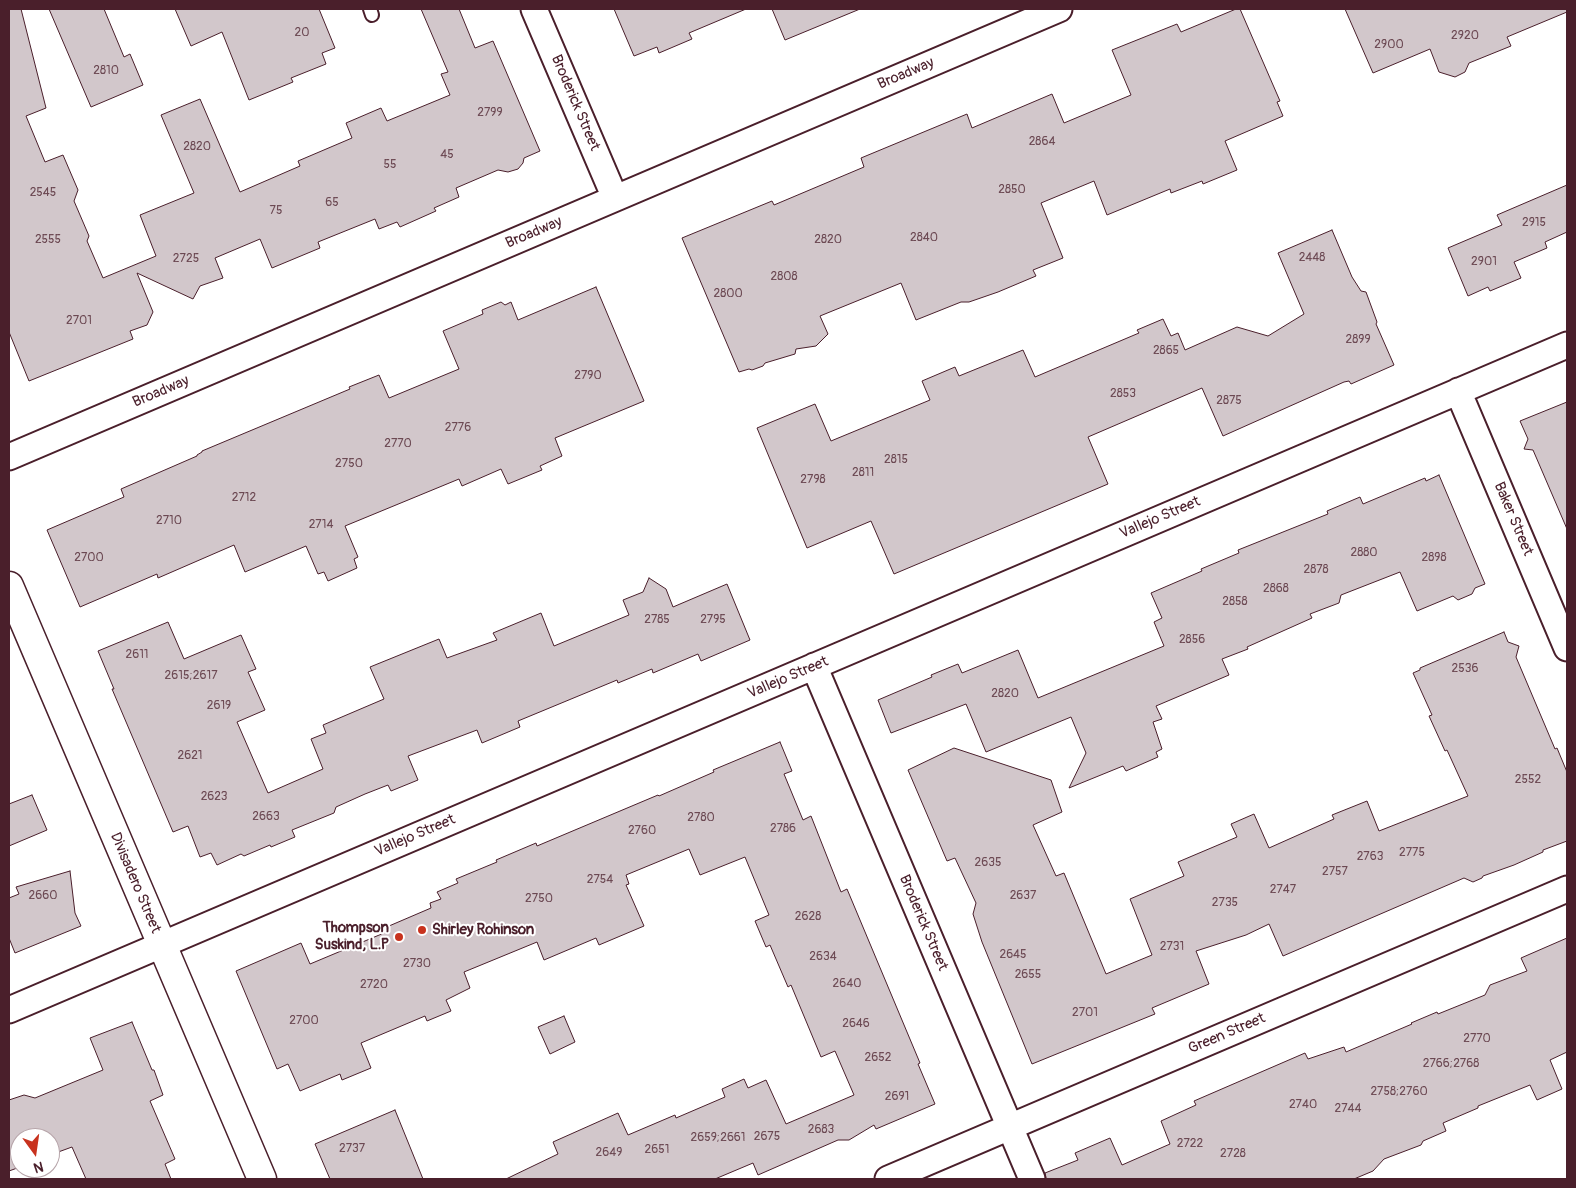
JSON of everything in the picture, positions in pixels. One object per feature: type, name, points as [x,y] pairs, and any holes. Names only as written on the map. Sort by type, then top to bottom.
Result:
[{"type":"main road","name":"Divisadero Street","points":[[9,586],[262,1179]]},
{"type":"street","name":"Broderick Street","points":[[534,9],[615,198]]},
{"type":"street","name":"Broadway","points":[[9,457],[1059,9]]},
{"type":"street","name":"Vallejo Street","points":[[9,1010],[1567,345]]},
{"type":"street","name":"Baker Street","points":[[1458,391],[1567,648]]},
{"type":"street","name":"Broderick Street","points":[[814,666],[1032,1179]]},
{"type":"street","name":"Green Street","points":[[888,1179],[1567,889]]},
{"type":"building","points":[[9,9],[21,9],[46,108],[26,116],[45,162],[63,155],[78,190],[74,201],[89,236],[87,241],[103,278],[156,256],[140,215],[194,193],[161,115],[200,99],[240,192],[300,166],[298,161],[352,138],[346,123],[381,108],[387,121],[450,95],[441,74],[448,72],[421,9],[459,9],[475,48],[493,41],[540,151],[524,158],[523,163],[518,169],[508,172],[498,170],[456,188],[459,197],[434,208],[436,211],[400,227],[397,222],[379,229],[375,219],[318,242],[320,248],[272,268],[260,239],[215,258],[223,278],[200,286],[193,299],[137,273],[153,312],[147,325],[130,331],[133,339],[29,381],[9,332]]},
{"type":"building","points":[[49,9],[104,9],[124,57],[130,54],[143,85],[91,107]]},
{"type":"building","points":[[175,9],[319,9],[335,48],[322,53],[326,64],[291,78],[293,82],[249,100],[222,32],[191,46]]},
{"type":"building","points":[[614,9],[746,9],[689,33],[692,39],[659,53],[657,47],[634,56]]},
{"type":"building","points":[[772,9],[860,9],[785,40]]},
{"type":"building","points":[[1240,9],[1280,101],[1277,102],[1283,116],[1225,141],[1237,170],[1203,184],[1202,181],[1171,193],[1170,189],[1107,215],[1094,181],[1041,203],[1063,258],[1033,270],[1036,276],[998,292],[969,302],[961,302],[916,320],[901,283],[820,316],[828,334],[816,346],[796,349],[795,354],[765,363],[763,366],[752,370],[739,372],[682,238],[772,201],[774,205],[864,167],[861,158],[967,114],[972,128],[1052,94],[1064,123],[1131,95],[1112,50],[1177,24],[1181,32]]},
{"type":"building","points":[[1345,9],[1567,9],[1567,12],[1507,37],[1511,46],[1469,63],[1465,72],[1455,77],[1439,72],[1430,49],[1373,73]]},
{"type":"building","points":[[1567,185],[1567,232],[1545,242],[1547,248],[1514,262],[1521,278],[1490,291],[1488,287],[1468,296],[1448,248],[1502,225],[1497,215]]},
{"type":"building","points":[[1332,230],[1352,277],[1361,291],[1366,292],[1377,322],[1376,324],[1394,365],[1351,384],[1349,381],[1344,382],[1223,436],[1202,388],[1088,437],[1108,484],[894,574],[871,521],[807,548],[757,428],[815,404],[831,441],[930,400],[922,381],[955,367],[959,376],[1023,350],[1035,377],[1139,333],[1137,330],[1163,319],[1171,336],[1178,333],[1185,350],[1237,327],[1268,336],[1304,314],[1278,253]]},
{"type":"building","points":[[596,287],[644,401],[555,438],[562,456],[540,466],[542,470],[508,484],[501,469],[462,486],[459,479],[345,526],[358,557],[354,559],[357,568],[328,581],[324,572],[318,574],[306,546],[245,572],[234,545],[158,578],[157,574],[80,607],[47,530],[124,497],[121,489],[197,456],[202,451],[379,375],[389,398],[459,369],[443,331],[483,314],[482,310],[501,302],[505,305],[511,302],[518,320]]},
{"type":"building","points":[[1567,402],[1567,529],[1533,450],[1524,449],[1528,439],[1520,421]]},
{"type":"building","points":[[1439,475],[1485,584],[1475,588],[1472,594],[1458,600],[1453,596],[1417,611],[1400,572],[1341,595],[1339,603],[1310,614],[1312,618],[1247,647],[1248,649],[1222,659],[1229,675],[1156,706],[1162,719],[1153,722],[1162,749],[1156,752],[1158,757],[1126,771],[1123,766],[1069,788],[1086,753],[1071,717],[986,752],[966,704],[891,733],[878,700],[958,664],[962,673],[1018,650],[1038,698],[1164,646],[1154,622],[1162,618],[1151,593],[1239,553],[1238,550],[1328,514],[1327,511],[1360,497],[1363,504],[1425,478],[1426,481]]},
{"type":"building","points":[[649,578],[666,589],[673,607],[727,584],[750,640],[701,661],[698,654],[653,673],[652,669],[618,683],[617,680],[518,721],[520,727],[482,743],[477,730],[408,756],[418,780],[391,791],[388,785],[365,794],[336,807],[334,813],[292,830],[295,837],[244,856],[241,854],[217,865],[211,853],[200,857],[188,826],[173,832],[112,689],[114,689],[98,651],[168,622],[184,659],[241,635],[256,669],[248,672],[265,710],[237,722],[268,793],[323,769],[311,739],[326,733],[323,725],[384,699],[370,667],[439,639],[447,658],[497,640],[493,633],[541,613],[554,646],[629,615],[623,600],[643,592]]},
{"type":"building","points":[[1504,632],[1508,642],[1519,646],[1516,657],[1555,749],[1557,748],[1567,772],[1567,841],[1543,850],[1543,852],[1514,865],[1483,876],[1473,882],[1464,878],[1283,956],[1269,924],[1246,935],[1196,951],[1209,984],[1152,1008],[1155,1014],[1032,1064],[982,942],[973,914],[976,903],[955,858],[947,861],[908,770],[954,748],[1051,780],[1062,812],[1033,825],[1056,876],[1064,873],[1106,974],[1152,955],[1130,899],[1184,876],[1178,862],[1237,837],[1231,824],[1254,814],[1269,848],[1334,819],[1332,815],[1367,801],[1379,831],[1468,796],[1429,716],[1432,715],[1413,673],[1420,670],[1420,668]]},
{"type":"building","points":[[780,742],[792,771],[784,774],[803,820],[811,816],[841,892],[847,889],[920,1063],[918,1064],[935,1104],[876,1129],[874,1125],[849,1140],[838,1140],[758,1175],[753,1163],[715,1179],[506,1179],[558,1154],[553,1142],[618,1113],[628,1135],[675,1115],[676,1118],[725,1097],[722,1089],[744,1079],[748,1088],[766,1080],[786,1124],[854,1095],[835,1051],[821,1057],[791,985],[788,987],[770,945],[766,947],[755,921],[769,915],[745,857],[700,875],[689,849],[626,875],[629,884],[626,885],[644,926],[599,945],[596,938],[544,960],[537,942],[464,972],[470,988],[446,1000],[451,1011],[427,1021],[425,1016],[361,1043],[371,1068],[342,1080],[340,1074],[300,1091],[288,1064],[277,1069],[236,971],[301,943],[310,964],[384,933],[382,929],[431,908],[430,903],[441,899],[437,892],[458,883],[456,879],[536,843],[537,846],[659,796],[714,772],[713,770]]},
{"type":"building","points":[[32,795],[47,830],[9,846],[9,804]]},
{"type":"building","points":[[70,871],[75,913],[81,926],[15,953],[9,938],[9,898],[19,894],[16,887]]},
{"type":"building","points":[[1567,938],[1567,1052],[1550,1060],[1562,1089],[1537,1100],[1530,1085],[1478,1106],[1478,1108],[1443,1123],[1446,1131],[1423,1141],[1421,1145],[1384,1159],[1373,1171],[1354,1179],[1046,1179],[1045,1173],[1078,1160],[1075,1153],[1110,1138],[1122,1165],[1170,1144],[1161,1121],[1196,1105],[1194,1101],[1305,1053],[1308,1059],[1344,1047],[1346,1052],[1437,1012],[1438,1014],[1485,995],[1490,985],[1527,971],[1521,958]]},
{"type":"building","points":[[564,1016],[575,1042],[550,1054],[538,1027]]},
{"type":"building","points":[[132,1022],[163,1095],[150,1101],[175,1159],[165,1164],[171,1179],[86,1179],[72,1147],[60,1151],[60,1128],[10,1128],[9,1171],[9,1100],[24,1095],[35,1098],[103,1070],[90,1038]]},
{"type":"building","points":[[395,1110],[423,1179],[330,1179],[315,1144]]},
{"type":"place","name":"Shirley Rohinson","points":[[422,930]]},
{"type":"place","name":"Thompson Suskind, L.P","points":[[399,937]]}]
